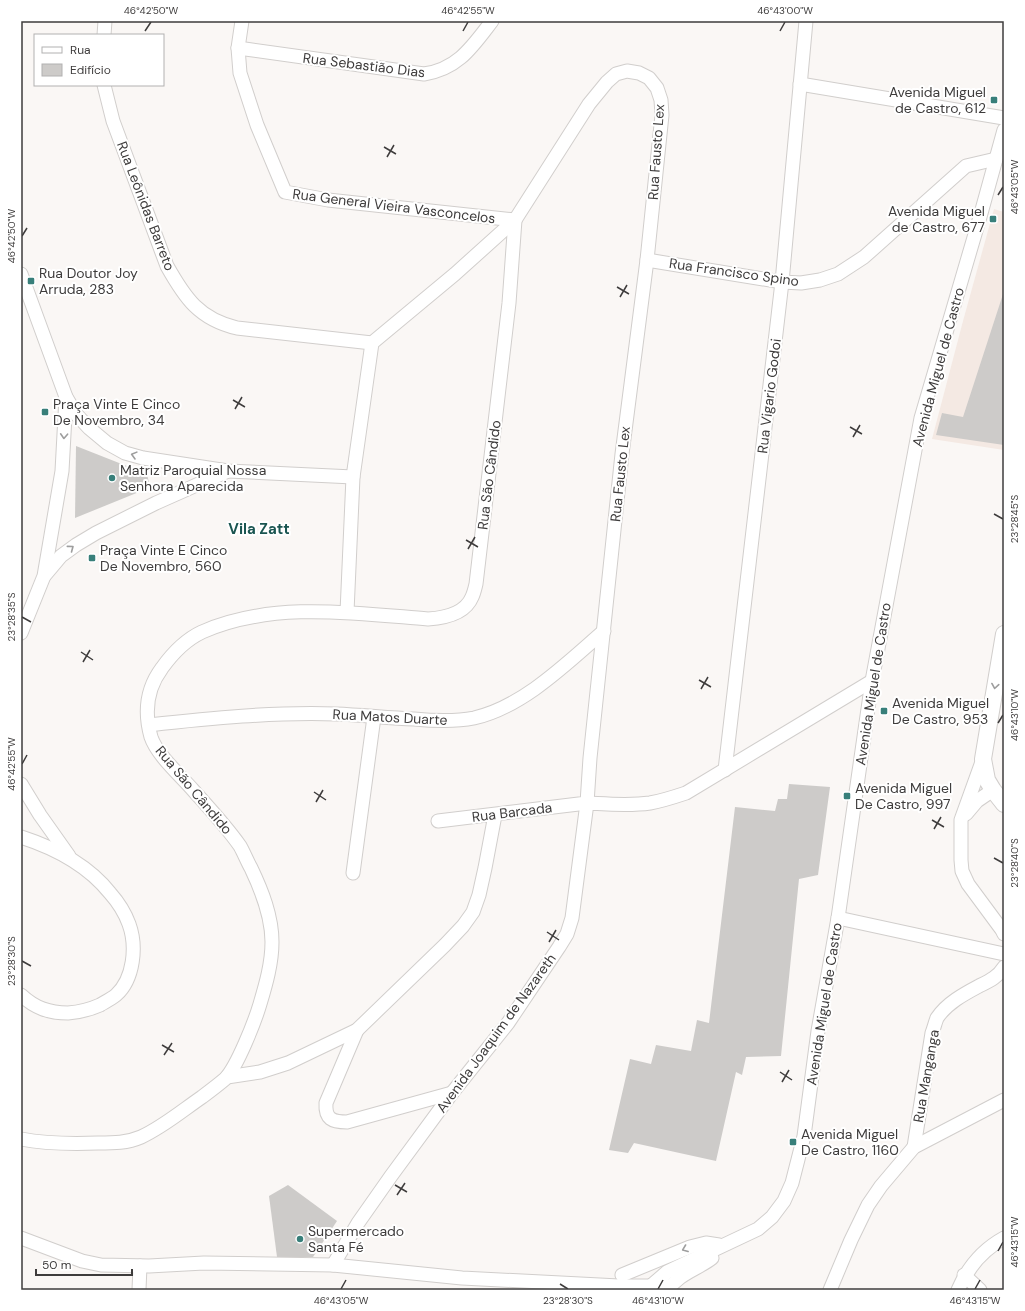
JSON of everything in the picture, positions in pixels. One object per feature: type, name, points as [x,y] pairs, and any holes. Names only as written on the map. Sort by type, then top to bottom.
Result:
[{"type":"main road","points":[[1004,634],[983,759],[987,780],[1004,804]]},
{"type":"street","points":[[104,34],[105,21]]},
{"type":"street","name":"Rua General Vieira Vasconcelos","points":[[242,21],[238,48],[240,73],[257,125],[285,192],[328,200],[515,220]]},
{"type":"street","name":"Rua Sebastião Dias","points":[[238,48],[424,74],[444,70],[456,63],[492,21]]},
{"type":"street","name":"Rua Vigario Godoi","points":[[725,770],[782,282],[806,21]]},
{"type":"street","name":"Rua Fausto Lex","points":[[372,343],[455,274],[515,220],[597,93],[607,82],[616,74],[627,71],[639,73],[649,78],[657,88],[661,100],[662,115],[647,260],[622,454],[590,758],[587,803]]},
{"type":"street","points":[[800,84],[1004,118]]},
{"type":"street","name":"Rua Leônidas Barreto","points":[[104,86],[113,122],[167,266],[178,285],[192,304],[212,320],[237,328],[372,343]]},
{"type":"street","name":"Avenida Miguel de Castro","points":[[652,1288],[667,1272],[758,1229],[772,1217],[784,1202],[792,1182],[804,1136],[818,1031],[838,918],[872,681],[921,418],[1004,130]]},
{"type":"street","name":"Rua Francisco Spino","points":[[647,260],[782,282],[801,283],[814,281],[838,274],[864,257],[966,166],[996,159]]},
{"type":"street","name":"Rua São Cândido","points":[[21,1139],[43,1143],[73,1144],[127,1142],[143,1136],[162,1125],[227,1077],[256,1018],[268,976],[272,934],[265,900],[242,848],[224,825],[156,747],[152,737],[147,714],[147,702],[150,690],[157,675],[181,646],[200,633],[235,621],[277,613],[320,612],[347,612],[428,619],[451,615],[461,610],[468,604],[472,597],[479,563],[507,319],[515,220]]},
{"type":"street","points":[[21,274],[66,397],[76,414],[88,428],[107,443],[125,453],[149,459],[228,471],[353,477]]},
{"type":"street","points":[[347,612],[353,477],[372,343]]},
{"type":"street","points":[[21,633],[44,576],[62,471],[66,397]]},
{"type":"street","points":[[44,576],[61,556],[96,533],[156,503],[228,471]]},
{"type":"street","name":"Rua Matos Duarte","points":[[149,725],[212,717],[294,714],[337,714],[448,722],[475,718],[504,707],[541,684],[604,631]]},
{"type":"street","points":[[587,803],[650,803],[669,799],[686,793],[872,681]]},
{"type":"street","points":[[353,873],[374,717]]},
{"type":"street","points":[[983,759],[961,820],[962,872],[968,884],[1004,934]]},
{"type":"street","points":[[21,784],[40,815],[70,857]]},
{"type":"street","points":[[961,820],[978,801],[993,790]]},
{"type":"street","name":"Rua Barcada","points":[[438,821],[587,803]]},
{"type":"street","name":"Avenida Joaquim de Nazareth","points":[[332,1265],[358,1223],[452,1093],[508,1023],[567,934],[572,918],[587,803]]},
{"type":"street","points":[[227,1077],[260,1072],[288,1063],[357,1030],[445,945],[463,926],[473,912],[479,895],[495,814]]},
{"type":"street","points":[[21,838],[70,857],[96,877],[122,908],[129,924],[132,936],[132,958],[128,976],[122,987],[115,996],[90,1010],[60,1013],[46,1010],[34,1006],[21,995]]},
{"type":"street","points":[[838,918],[1004,954]]},
{"type":"street","name":"Rua Manganga","points":[[914,1147],[932,1033],[937,1019],[945,1008],[959,997],[993,979],[1004,967]]},
{"type":"street","points":[[357,1030],[326,1103],[325,1109],[331,1120],[337,1122],[347,1122],[452,1093]]},
{"type":"street","points":[[830,1290],[851,1240],[868,1206],[881,1186],[914,1147],[1004,1100]]},
{"type":"street","points":[[21,1238],[82,1261],[101,1264],[140,1266],[204,1263],[332,1265],[462,1278],[583,1287],[619,1286],[669,1288]]},
{"type":"street","points":[[958,1290],[964,1275],[975,1261],[986,1250],[1004,1238]]},
{"type":"street","points":[[622,1275],[690,1247],[706,1244],[727,1244]]},
{"type":"street","name":"Avenida Miguel de Castro","points":[[669,1288],[684,1274],[711,1259],[727,1244]]},
{"type":"street","points":[[139,1290],[140,1266]]},
{"type":"street","points":[[583,1287],[607,1277],[622,1275],[667,1272],[684,1274]]},
{"type":"street","points":[[964,1275],[980,1290]]},
{"type":"shaded area","points":[[994,209],[1004,212],[1004,450],[932,439]]},
{"type":"building","points":[[1004,291],[1004,445],[936,435],[942,413],[963,417]]},
{"type":"building","name":"Matriz Paroquial Nossa Senhora Aparecida","points":[[76,446],[147,474],[149,483],[139,492],[75,518]]},
{"type":"building","points":[[789,784],[830,787],[818,875],[799,879],[781,1056],[746,1057],[742,1075],[736,1072],[716,1161],[634,1143],[628,1153],[609,1150],[630,1059],[651,1064],[656,1045],[691,1051],[697,1020],[709,1023],[735,807],[775,811],[778,799],[787,799]]},
{"type":"building","name":"Supermercado Santa Fé","points":[[288,1185],[337,1221],[313,1257],[277,1257],[269,1196]]},
{"type":"place","name":"Avenida Miguel de Castro, 612","points":[[994,100]]},
{"type":"place","name":"Avenida Miguel de Castro, 677","points":[[993,219]]},
{"type":"place","name":"Rua Doutor Joy Arruda, 283","points":[[31,281]]},
{"type":"place","name":"Praça Vinte E Cinco De Novembro, 34","points":[[45,412]]},
{"type":"place","name":"Matriz Paroquial Nossa Senhora Aparecida","points":[[112,478]]},
{"type":"place","name":"Praça Vinte E Cinco De Novembro, 560","points":[[92,558]]},
{"type":"place","name":"Avenida Miguel De Castro, 953","points":[[884,711]]},
{"type":"place","name":"Avenida Miguel De Castro, 997","points":[[847,796]]},
{"type":"place","name":"Avenida Miguel De Castro, 1160","points":[[793,1142]]},
{"type":"place","name":"Supermercado Santa Fé","points":[[300,1239]]},
{"type":"district","name":"Vila Zatt","points":[[259,529]]}]
